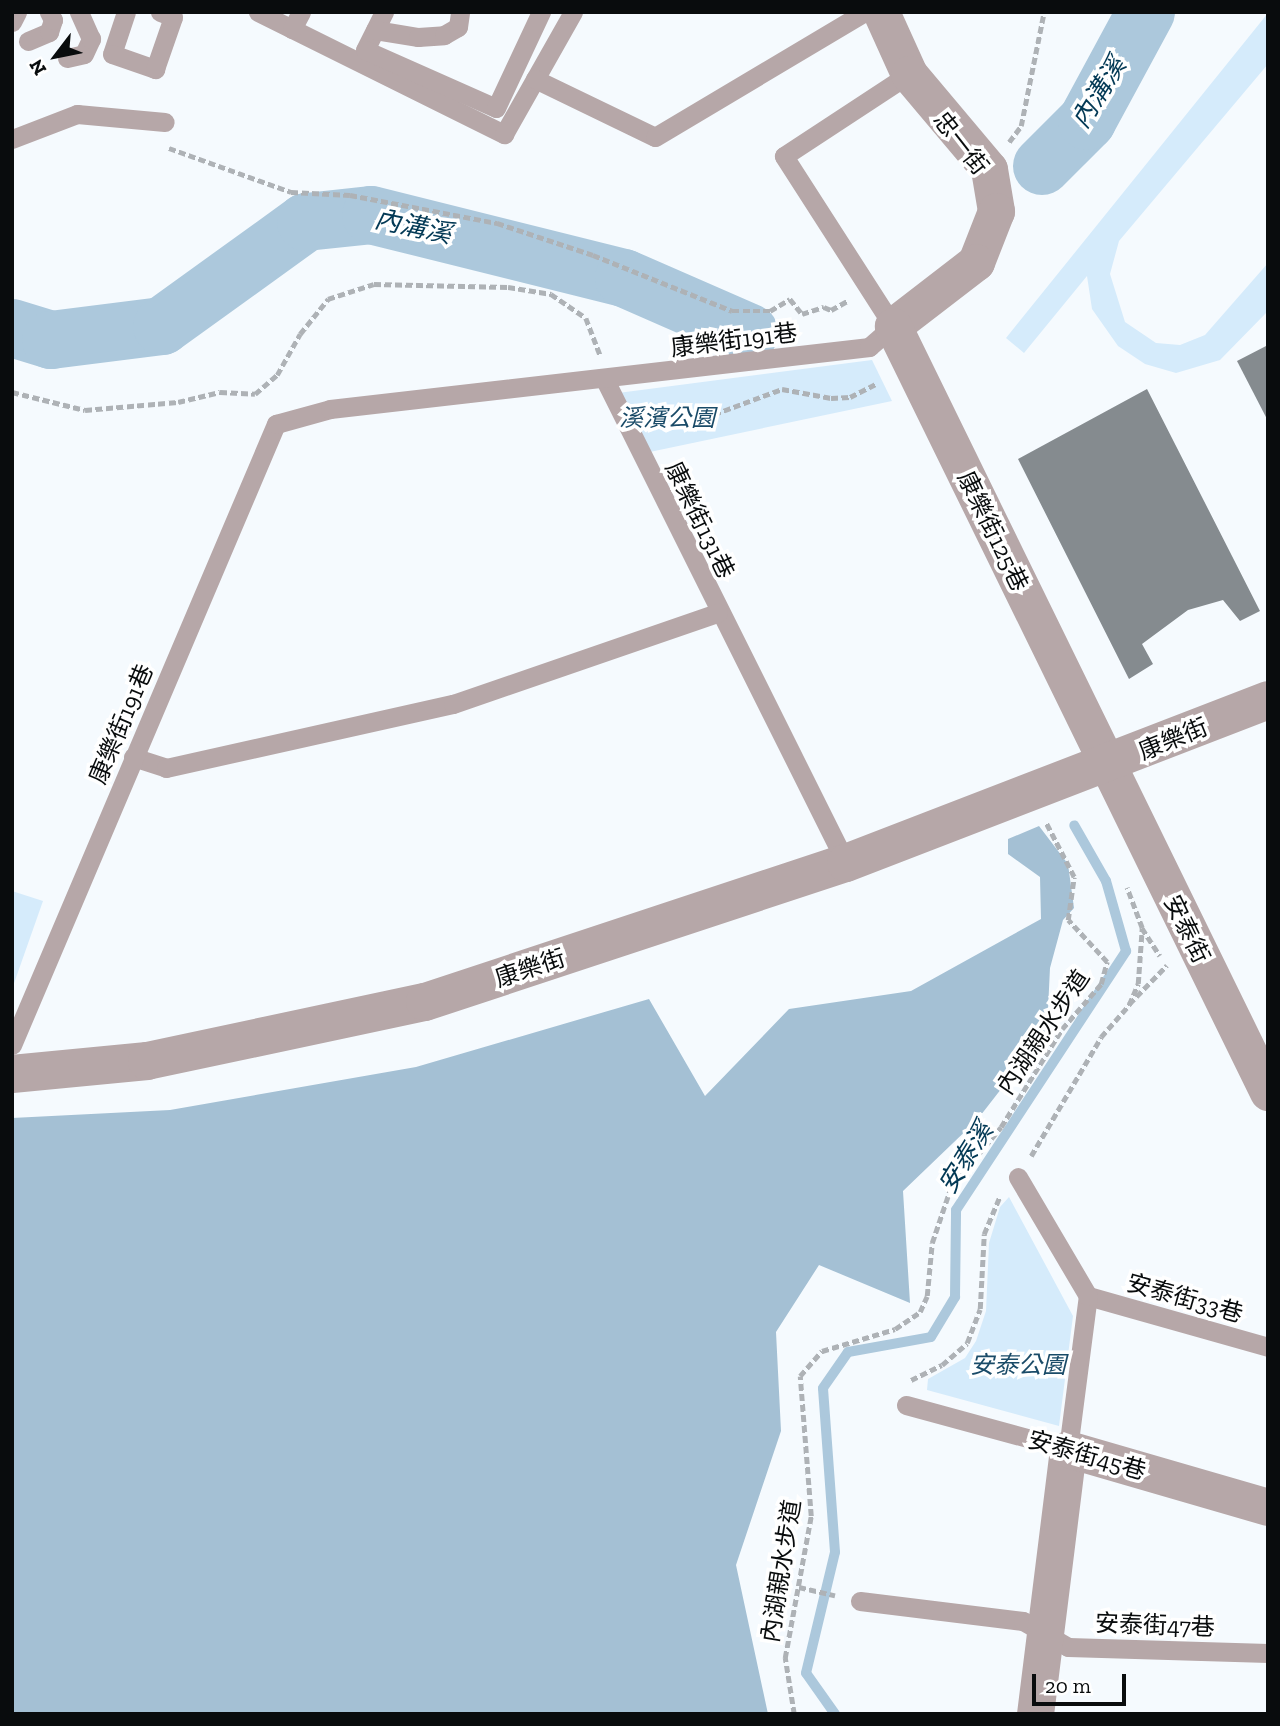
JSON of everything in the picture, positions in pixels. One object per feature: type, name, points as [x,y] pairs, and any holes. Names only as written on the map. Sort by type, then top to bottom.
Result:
[{"type":"street","name":"忠一街","points":[[881,12],[909,74],[989,169],[996,211],[976,262],[881,337]]},
{"type":"street","name":"康樂街125巷","points":[[881,337],[1093,771]]},
{"type":"street","name":"康樂街","points":[[12,1074],[147,1061],[425,1002],[845,863],[1093,771],[1268,700]]},
{"type":"street","name":"安泰街","points":[[1093,771],[1268,1092]]},
{"type":"street","name":"安泰街45巷","points":[[1068,1449],[1268,1507]]},
{"type":"street","points":[[1035,1714],[1068,1449]]},
{"type":"lane","points":[[12,22],[17,12]]},
{"type":"lane","points":[[28,41],[49,32],[53,20],[49,12]]},
{"type":"lane","points":[[67,58],[84,54],[92,39],[79,12]]},
{"type":"lane","points":[[126,12],[112,54],[155,69],[173,17],[160,12]]},
{"type":"lane","points":[[363,56],[379,21],[418,37],[444,35],[458,27],[460,12]]},
{"type":"lane","points":[[363,56],[496,108],[541,12]]},
{"type":"lane","points":[[260,13],[296,21],[505,134],[573,12]]},
{"type":"lane","points":[[536,79],[656,137],[864,12]]},
{"type":"lane","points":[[881,337],[868,290],[785,156],[909,74]]},
{"type":"lane","points":[[12,139],[77,114],[165,121]]},
{"type":"lane","name":"康樂街191巷","points":[[12,1045],[276,424],[330,410],[605,380],[881,337]]},
{"type":"lane","name":"康樂街131巷","points":[[605,380],[718,613],[845,863]]},
{"type":"lane","points":[[133,757],[166,768],[453,704],[718,613]]},
{"type":"lane","points":[[1018,1177],[1088,1296],[1068,1449]]},
{"type":"lane","name":"安泰街33巷","points":[[1088,1296],[1268,1347]]},
{"type":"lane","name":"安泰街45巷","points":[[905,1405],[1068,1449]]},
{"type":"lane","name":"安泰街47巷","points":[[860,1601],[1023,1621],[1068,1647],[1268,1653]]},
{"type":"path","points":[[989,169],[1021,126],[1044,12]]},
{"type":"path","points":[[156,144],[291,192],[350,195],[497,223],[593,255],[732,311],[770,312],[790,299],[802,314],[824,307],[831,310],[868,290]]},
{"type":"path","points":[[12,392],[85,410],[178,402],[220,392],[255,394],[277,375],[300,334],[328,299],[374,284],[509,287],[551,294],[586,318],[605,380]]},
{"type":"path","points":[[643,405],[704,418],[782,389],[841,397],[878,383]]},
{"type":"path","name":"內湖親水步道","points":[[794,1714],[785,1658],[811,1516],[800,1376],[822,1351],[895,1329],[920,1312],[928,1296],[932,1243],[951,1187],[1001,1127],[1062,1029],[1101,984],[1107,961],[1068,920],[1074,877],[1031,794]]},
{"type":"path","points":[[1122,878],[1142,928],[1143,959],[1129,1005]]},
{"type":"path","points":[[905,1405],[912,1377],[942,1365],[967,1343],[980,1309],[988,1218],[998,1198],[1018,1177],[1101,1037],[1167,965]]},
{"type":"path","points":[[799,1587],[860,1601]]},
{"type":"green space","points":[[1268,13],[1268,64],[1119,241],[1110,274],[1125,322],[1156,343],[1180,345],[1205,335],[1268,263],[1268,311],[1220,360],[1176,373],[1145,364],[1118,346],[1092,309],[1087,276],[1024,353],[1006,338]]},
{"type":"green space","name":"溪濱公園","points":[[872,360],[892,401],[645,453],[618,393]]},
{"type":"green space","points":[[12,891],[43,901],[12,989]]},
{"type":"green space","name":"安泰公園","points":[[1009,1197],[1073,1316],[1059,1426],[927,1390],[928,1379],[965,1358],[976,1341],[986,1311],[989,1243],[1000,1207]]},
{"type":"shaded area","points":[[1039,826],[1068,864],[1074,908],[1063,920],[1050,968],[1047,1030],[977,1120],[903,1191],[910,1303],[819,1265],[776,1332],[781,1431],[736,1565],[768,1714],[12,1714],[12,1118],[170,1110],[416,1067],[649,999],[705,1096],[789,1009],[911,991],[1041,919],[1040,877],[1008,854],[1008,839]]},
{"type":"building","points":[[1268,345],[1268,421],[1237,361]]},
{"type":"building","points":[[1147,389],[1260,611],[1240,621],[1223,600],[1188,610],[1142,644],[1153,664],[1129,679],[1018,459]]},
{"type":"waterway","name":"內溝溪","points":[[1042,166],[1087,121],[1146,12]]},
{"type":"waterway","name":"內溝溪","points":[[12,328],[51,340],[162,326],[306,222],[371,215],[624,278],[750,333]]},
{"type":"waterway","name":"安泰溪","points":[[835,1714],[806,1673],[835,1552],[823,1388],[848,1352],[931,1337],[955,1297],[956,1210],[1126,951],[1106,881],[1074,825]]}]
